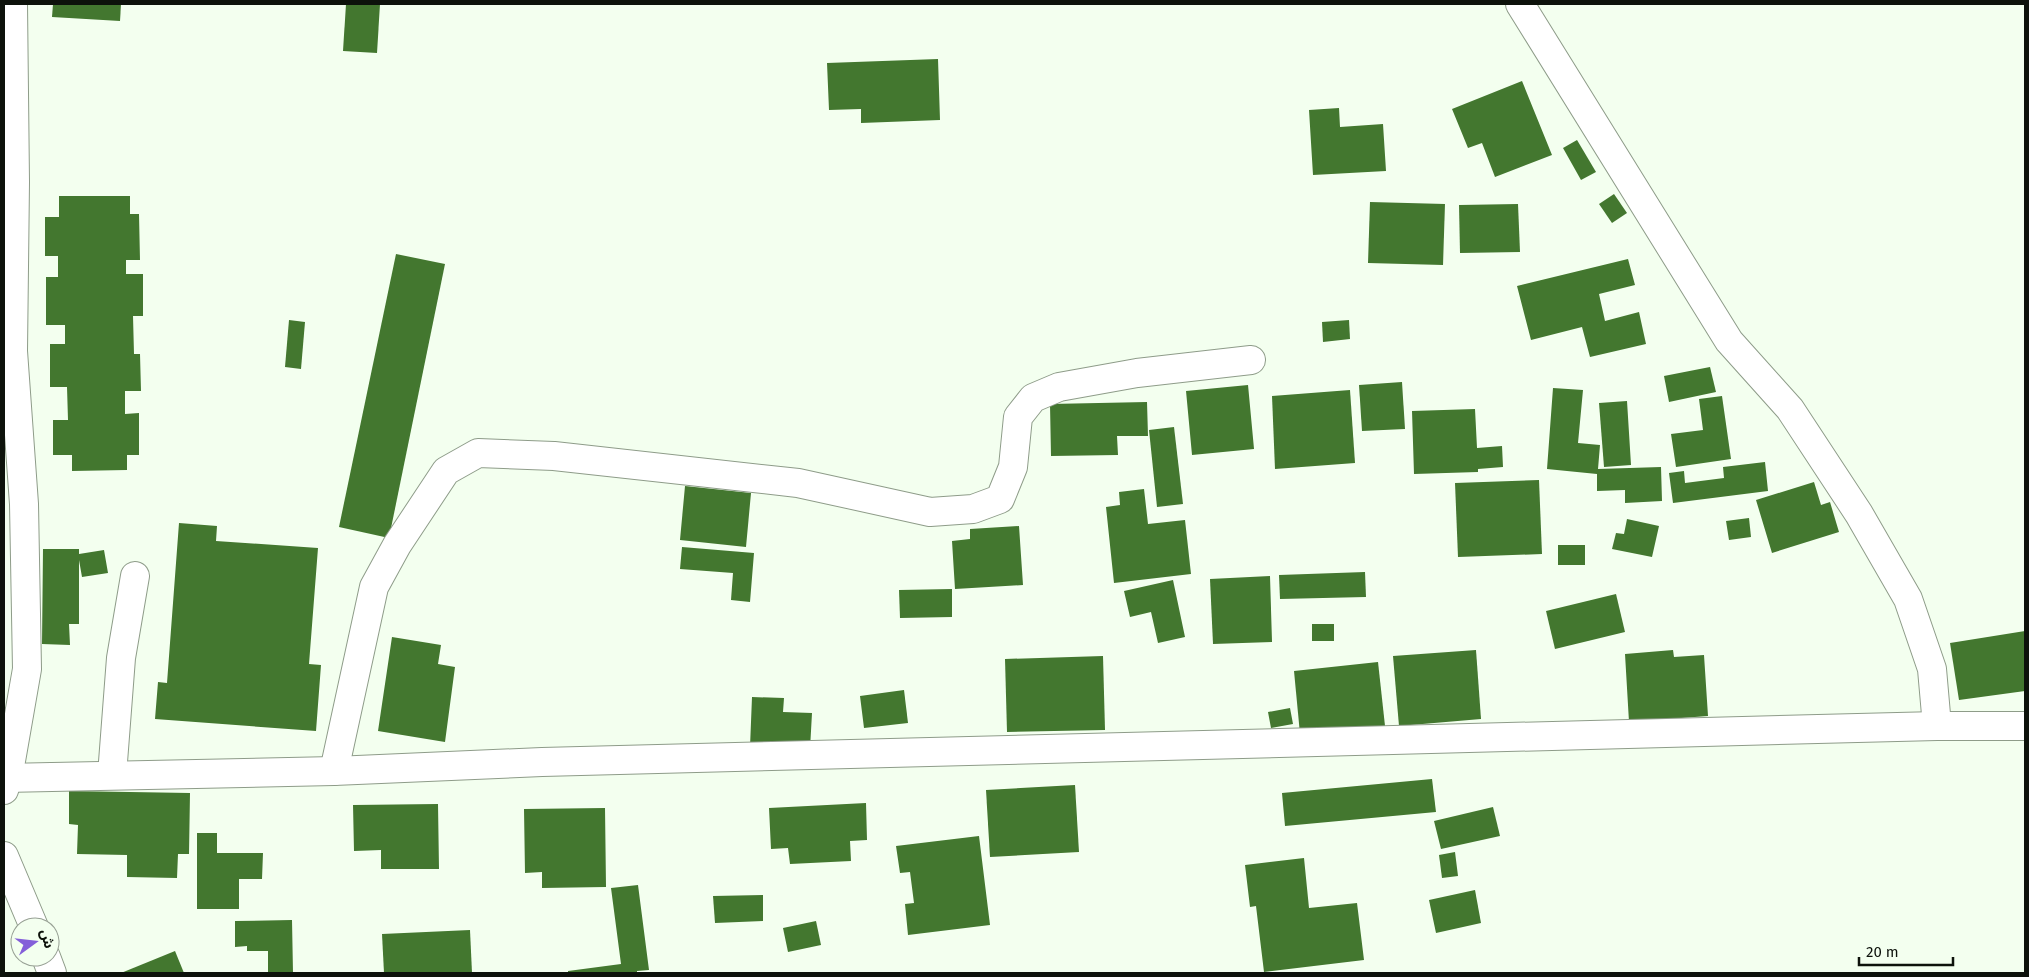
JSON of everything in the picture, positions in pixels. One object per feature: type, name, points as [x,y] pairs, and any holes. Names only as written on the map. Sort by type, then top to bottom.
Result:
[{"type":"street","points":[[13,4],[15,182],[13,351],[24,504],[27,669],[5,782],[112,775],[334,771],[542,762],[1937,726],[2025,726]]},
{"type":"street","points":[[1520,4],[1729,341],[1790,409],[1859,514],[1908,599],[1932,669],[1937,726]]},
{"type":"street","points":[[334,771],[374,587],[397,545],[446,471],[478,453],[554,456],[798,483],[930,512],[973,509],[1000,499],[1013,467],[1018,417],[1033,398],[1059,387],[1127,374],[1251,360]]},
{"type":"street","points":[[112,775],[120,658],[135,576]]},
{"type":"street","points":[[4,856],[30,917]]},
{"type":"building","points":[[53,4],[121,4],[120,21],[52,17]]},
{"type":"building","points":[[346,4],[380,4],[377,53],[343,51]]},
{"type":"building","points":[[938,59],[940,120],[861,123],[861,109],[829,110],[827,63]]},
{"type":"building","points":[[1522,81],[1552,155],[1495,177],[1482,143],[1468,148],[1452,109]]},
{"type":"building","points":[[1339,108],[1340,127],[1383,124],[1386,171],[1313,175],[1309,110]]},
{"type":"building","points":[[1577,140],[1596,172],[1581,180],[1563,148]]},
{"type":"building","points":[[1614,194],[1627,213],[1612,223],[1599,204]]},
{"type":"building","points":[[59,196],[130,196],[130,214],[139,214],[140,260],[126,260],[126,274],[143,274],[143,316],[133,316],[134,354],[140,354],[141,391],[125,391],[125,414],[139,413],[139,455],[127,455],[127,470],[72,471],[72,455],[53,455],[53,420],[68,420],[67,387],[50,387],[50,344],[65,344],[65,325],[46,325],[46,277],[58,277],[58,256],[45,256],[45,217],[59,217]]},
{"type":"building","points":[[1370,202],[1445,204],[1443,265],[1368,263]]},
{"type":"building","points":[[1518,204],[1520,252],[1460,253],[1459,205]]},
{"type":"building","points":[[396,254],[445,264],[389,538],[339,527]]},
{"type":"building","points":[[1628,259],[1635,285],[1599,294],[1605,321],[1639,312],[1646,344],[1590,357],[1582,327],[1531,340],[1517,286]]},
{"type":"building","points":[[289,320],[305,322],[301,369],[285,367]]},
{"type":"building","points":[[1349,320],[1350,339],[1323,342],[1322,322]]},
{"type":"building","points":[[1710,367],[1716,392],[1669,402],[1664,376]]},
{"type":"building","points":[[1402,382],[1405,429],[1362,431],[1359,385]]},
{"type":"building","points":[[1248,385],[1254,449],[1192,455],[1186,391]]},
{"type":"building","points":[[1553,388],[1583,390],[1578,443],[1600,445],[1598,469],[1661,467],[1662,501],[1625,503],[1625,490],[1597,491],[1597,474],[1547,469]]},
{"type":"building","points":[[1350,390],[1355,463],[1275,469],[1272,396]]},
{"type":"building","points":[[1722,396],[1731,459],[1676,467],[1671,434],[1703,430],[1699,399]]},
{"type":"building","points":[[1627,401],[1631,465],[1604,467],[1599,403]]},
{"type":"building","points":[[1147,402],[1148,436],[1117,436],[1118,455],[1051,456],[1050,404]]},
{"type":"building","points":[[1475,409],[1477,448],[1502,446],[1503,467],[1478,469],[1478,472],[1414,474],[1412,411]]},
{"type":"building","points":[[1174,427],[1183,504],[1157,507],[1149,430]]},
{"type":"building","points":[[1765,462],[1768,491],[1673,503],[1669,473],[1684,471],[1685,483],[1724,478],[1723,467]]},
{"type":"building","points":[[1539,480],[1542,554],[1458,557],[1455,483]]},
{"type":"building","points":[[1814,482],[1821,505],[1830,502],[1839,532],[1772,553],[1756,500]]},
{"type":"building","points":[[685,486],[751,493],[746,547],[680,540]]},
{"type":"building","points":[[1144,489],[1148,524],[1185,520],[1191,574],[1114,583],[1106,507],[1120,505],[1119,492]]},
{"type":"building","points":[[1749,518],[1751,537],[1729,540],[1726,521]]},
{"type":"building","points":[[1627,519],[1659,526],[1652,557],[1612,549],[1616,533],[1624,534]]},
{"type":"building","points":[[179,523],[217,526],[216,541],[318,548],[309,664],[321,665],[316,731],[155,719],[158,682],[167,683]]},
{"type":"building","points":[[1019,526],[1023,585],[955,589],[952,541],[970,539],[970,529]]},
{"type":"building","points":[[1558,545],[1585,545],[1585,565],[1558,565]]},
{"type":"building","points":[[682,547],[754,553],[750,602],[731,600],[733,573],[680,569]]},
{"type":"building","points":[[43,549],[79,549],[79,554],[104,550],[108,573],[82,577],[79,560],[79,624],[69,624],[70,645],[42,644]]},
{"type":"building","points":[[1365,572],[1366,597],[1280,599],[1279,575]]},
{"type":"building","points":[[1270,576],[1272,642],[1213,644],[1210,579]]},
{"type":"building","points":[[1173,580],[1185,637],[1158,643],[1151,612],[1130,617],[1124,591]]},
{"type":"building","points":[[952,589],[952,617],[900,618],[899,590]]},
{"type":"building","points":[[1616,594],[1625,632],[1555,649],[1546,611]]},
{"type":"building","points":[[1312,624],[1334,624],[1334,641],[1312,641]]},
{"type":"building","points":[[2025,631],[2025,691],[1959,700],[1950,643]]},
{"type":"building","points":[[392,637],[441,645],[438,664],[455,667],[445,742],[378,731]]},
{"type":"building","points":[[1476,650],[1481,719],[1399,726],[1393,656]]},
{"type":"building","points":[[1673,650],[1674,657],[1704,655],[1708,716],[1629,722],[1625,654]]},
{"type":"building","points":[[1103,656],[1105,730],[1007,732],[1005,659]]},
{"type":"building","points":[[1378,662],[1385,726],[1300,734],[1294,671]]},
{"type":"building","points":[[904,690],[908,723],[864,728],[860,696]]},
{"type":"building","points":[[752,697],[784,698],[783,712],[812,713],[810,749],[750,747]]},
{"type":"building","points":[[1290,708],[1293,724],[1271,728],[1268,712]]},
{"type":"building","points":[[1432,779],[1436,812],[1285,826],[1282,793]]},
{"type":"building","points":[[1075,785],[1079,852],[990,857],[986,790]]},
{"type":"building","points":[[69,791],[190,793],[189,854],[178,854],[177,878],[127,877],[127,855],[77,854],[78,825],[69,824]]},
{"type":"building","points":[[866,803],[867,840],[850,841],[851,861],[790,864],[788,848],[771,849],[769,808]]},
{"type":"building","points":[[438,804],[439,869],[381,869],[381,850],[354,851],[353,805]]},
{"type":"building","points":[[1493,807],[1500,836],[1441,849],[1434,821]]},
{"type":"building","points":[[605,808],[606,887],[542,888],[542,872],[525,873],[524,809]]},
{"type":"building","points":[[197,833],[217,833],[217,853],[263,853],[262,879],[239,879],[239,909],[197,909]]},
{"type":"building","points":[[979,836],[990,925],[908,935],[905,904],[914,903],[910,872],[900,873],[896,846]]},
{"type":"building","points":[[1455,852],[1458,876],[1442,878],[1439,855]]},
{"type":"building","points":[[1304,858],[1309,908],[1357,903],[1364,960],[1264,972],[1256,906],[1250,907],[1245,865]]},
{"type":"building","points":[[638,885],[649,970],[637,971],[637,973],[568,973],[568,971],[621,964],[611,888]]},
{"type":"building","points":[[1475,890],[1481,923],[1436,933],[1429,900]]},
{"type":"building","points":[[763,895],[763,921],[715,923],[713,896]]},
{"type":"building","points":[[292,920],[293,973],[268,973],[268,951],[247,951],[247,946],[235,947],[235,921]]},
{"type":"building","points":[[816,921],[821,945],[788,952],[783,928]]},
{"type":"building","points":[[470,930],[472,973],[384,973],[382,934]]},
{"type":"building","points":[[175,951],[184,973],[121,973]]}]
